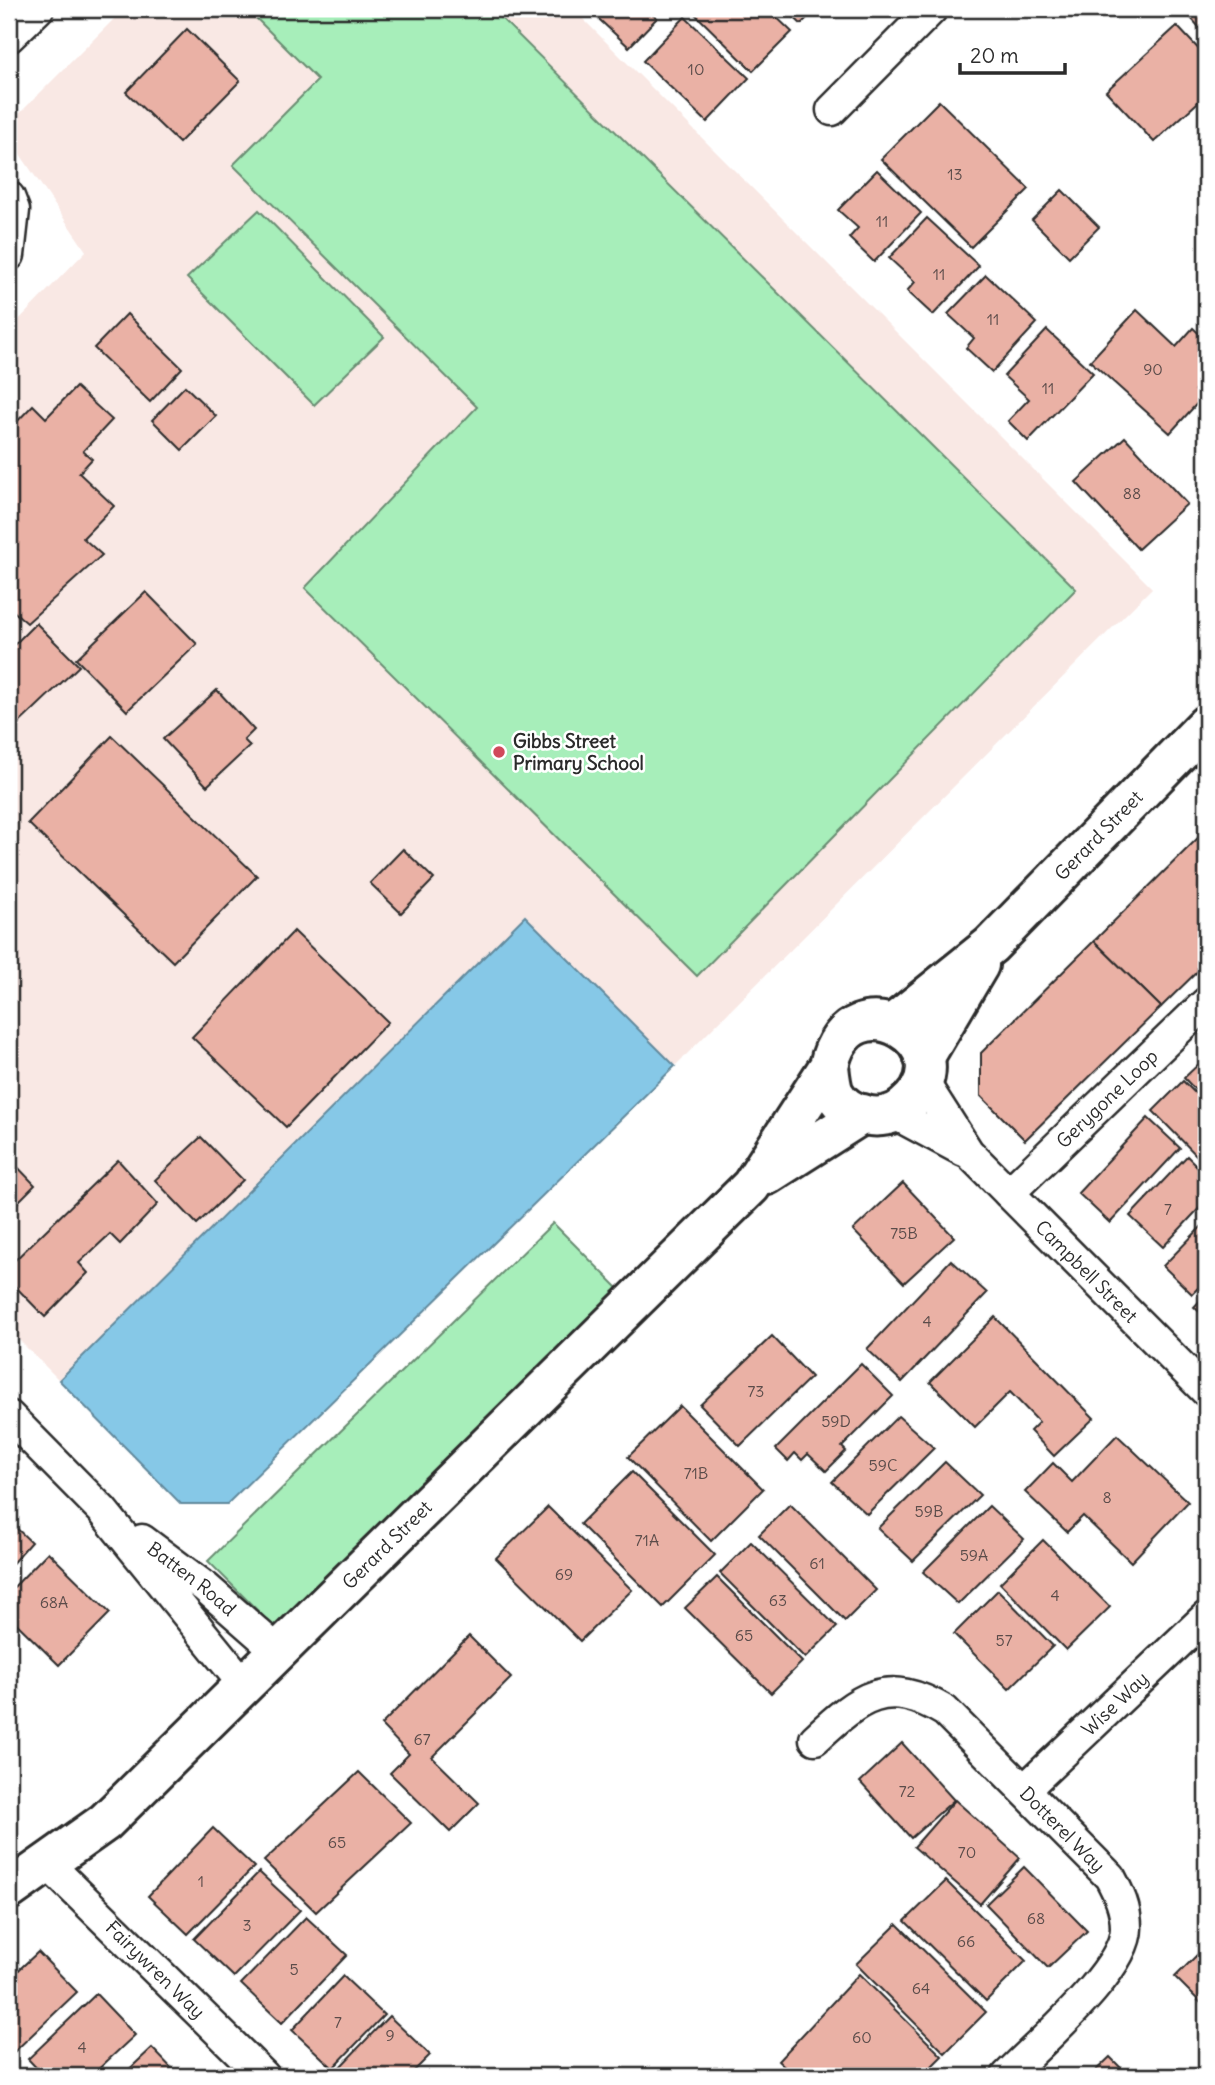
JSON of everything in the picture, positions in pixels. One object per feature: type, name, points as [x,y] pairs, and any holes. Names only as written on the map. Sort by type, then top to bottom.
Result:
[{"type":"street","points":[[9,37],[38,9]]},
{"type":"street","points":[[832,110],[932,9]]},
{"type":"street","points":[[9,197],[13,210],[9,255]]},
{"type":"street","name":"Gerard Street","points":[[894,1023],[991,945],[1206,724]]},
{"type":"street","name":"Gerard Street","points":[[924,1071],[991,945]]},
{"type":"street","name":"Gerygone Loop","points":[[1009,1193],[1206,1003]]},
{"type":"street","points":[[874,1020],[894,1023],[910,1034],[922,1049],[924,1071],[918,1095],[879,1114],[845,1107],[833,1091],[829,1066],[832,1052],[853,1027],[874,1020]]},
{"type":"street","name":"Gerard Street","points":[[9,1890],[105,1822],[751,1186],[829,1066]]},
{"type":"street","name":"Campbell Street","points":[[924,1071],[968,1152],[1206,1391]]},
{"type":"street","name":"Gerard Street","points":[[751,1186],[879,1114]]},
{"type":"street","name":"Campbell Street","points":[[879,1114],[968,1152]]},
{"type":"street","name":"Batten Road","points":[[9,1416],[102,1510],[245,1686]]},
{"type":"street","name":"Batten Road","points":[[102,1510],[205,1587],[279,1652]]},
{"type":"street","name":"Wise Way","points":[[1025,1789],[1206,1618]]},
{"type":"street","name":"Dotterel Way","points":[[815,1739],[851,1706],[872,1695],[895,1693],[922,1697],[945,1712],[1025,1789],[1110,1878],[1124,1903],[1127,1930],[1118,1958],[1100,1982],[1007,2076]]},
{"type":"street","name":"Fairywren Way","points":[[47,1863],[264,2076]]},
{"type":"shaded area","name":"Gibbs Street Primary School","points":[[124,9],[573,9],[1152,588],[675,1066],[524,916],[59,1380],[9,1330],[9,330],[86,251],[9,138],[9,124]]},
{"type":"green space","points":[[247,9],[492,9],[1076,589],[697,976],[305,588],[477,407],[233,165],[318,80]]},
{"type":"green space","points":[[259,210],[384,337],[314,405],[187,278]]},
{"type":"green space","points":[[553,1223],[622,1292],[278,1631],[208,1561]]},
{"type":"water","points":[[525,916],[675,1066],[227,1504],[181,1504],[59,1380]]},
{"type":"building","points":[[588,9],[647,9],[657,18],[629,47]]},
{"type":"building","points":[[690,9],[768,9],[792,32],[753,71]]},
{"type":"building","points":[[785,9],[816,9],[801,24]]},
{"type":"building","points":[[1183,9],[1206,9],[1206,35]]},
{"type":"building","points":[[685,17],[749,78],[707,122],[643,61]]},
{"type":"building","points":[[1177,26],[1206,57],[1206,95],[1154,142],[1106,91]]},
{"type":"building","points":[[187,29],[240,81],[179,143],[126,92]]},
{"type":"building","points":[[939,101],[1029,189],[971,247],[881,159]]},
{"type":"building","points":[[877,170],[921,213],[874,262],[849,238],[858,228],[838,210]]},
{"type":"building","points":[[1062,190],[1099,227],[1069,257],[1032,220]]},
{"type":"building","points":[[927,218],[979,266],[933,315],[907,291],[915,282],[889,258]]},
{"type":"building","points":[[986,275],[1037,323],[992,372],[966,348],[974,338],[948,314]]},
{"type":"building","points":[[1137,310],[1176,347],[1193,328],[1206,340],[1206,377],[1195,390],[1203,397],[1170,433],[1090,361]]},
{"type":"building","points":[[127,314],[182,368],[150,402],[94,348]]},
{"type":"building","points":[[1047,330],[1093,373],[1028,441],[1008,421],[1029,399],[1004,376]]},
{"type":"building","points":[[185,386],[216,416],[182,450],[152,420]]},
{"type":"building","points":[[76,387],[112,420],[83,451],[92,459],[79,473],[114,506],[83,538],[102,555],[27,623],[11,609],[9,612],[9,430],[33,405],[46,418]]},
{"type":"building","points":[[1125,437],[1187,504],[1138,549],[1076,482]]},
{"type":"building","points":[[146,592],[197,644],[127,711],[76,659]]},
{"type":"building","points":[[36,623],[79,666],[9,733],[9,650]]},
{"type":"building","points":[[217,690],[254,730],[244,740],[250,746],[207,786],[163,739]]},
{"type":"building","points":[[112,736],[257,876],[173,962],[28,823]]},
{"type":"building","points":[[1206,830],[1206,963],[1161,1007],[1094,941]]},
{"type":"building","points":[[403,849],[434,879],[401,913],[370,883]]},
{"type":"building","points":[[294,931],[388,1022],[286,1127],[192,1037]]},
{"type":"building","points":[[1094,941],[1161,1007],[1025,1140],[981,1096],[981,1053]]},
{"type":"building","points":[[1206,1057],[1206,1101],[1184,1078]]},
{"type":"building","points":[[1183,1081],[1206,1104],[1206,1165],[1153,1111]]},
{"type":"building","points":[[1148,1118],[1180,1148],[1110,1223],[1078,1193]]},
{"type":"building","points":[[201,1137],[243,1180],[197,1224],[155,1180]]},
{"type":"building","points":[[1187,1156],[1206,1175],[1206,1201],[1163,1247],[1130,1216]]},
{"type":"building","points":[[9,1158],[35,1185],[9,1211]]},
{"type":"building","points":[[118,1160],[158,1204],[120,1244],[110,1234],[79,1263],[88,1273],[45,1317],[9,1280],[9,1266]]},
{"type":"building","points":[[903,1183],[954,1237],[904,1283],[853,1230]]},
{"type":"building","points":[[1206,1222],[1206,1280],[1192,1294],[1163,1266]]},
{"type":"building","points":[[951,1260],[987,1293],[902,1382],[867,1349]]},
{"type":"building","points":[[1206,1294],[1206,1318],[1194,1307]]},
{"type":"building","points":[[995,1317],[1094,1418],[1054,1456],[1030,1431],[1039,1422],[1010,1392],[975,1427],[930,1382]]},
{"type":"building","points":[[772,1336],[811,1377],[740,1446],[700,1405]]},
{"type":"building","points":[[861,1364],[893,1396],[842,1447],[846,1451],[826,1471],[808,1454],[802,1460],[795,1453],[788,1461],[776,1449]]},
{"type":"building","points":[[680,1406],[763,1489],[711,1541],[628,1457]]},
{"type":"building","points":[[898,1416],[934,1448],[867,1514],[832,1482]]},
{"type":"building","points":[[1117,1435],[1188,1502],[1131,1562],[1083,1516],[1067,1532],[1025,1492],[1053,1463],[1072,1482]]},
{"type":"building","points":[[945,1462],[980,1495],[913,1561],[878,1528]]},
{"type":"building","points":[[632,1472],[715,1555],[663,1607],[580,1524]]},
{"type":"building","points":[[790,1504],[876,1590],[845,1621],[759,1535]]},
{"type":"building","points":[[989,1506],[1024,1539],[958,1604],[923,1572]]},
{"type":"building","points":[[548,1507],[632,1590],[580,1641],[496,1558]]},
{"type":"building","points":[[9,1521],[31,1542],[9,1567]]},
{"type":"building","points":[[1043,1540],[1110,1607],[1066,1650],[1000,1583]]},
{"type":"building","points":[[751,1542],[837,1627],[805,1658],[720,1573]]},
{"type":"building","points":[[48,1552],[110,1613],[59,1665],[9,1616],[9,1592]]},
{"type":"building","points":[[717,1577],[802,1662],[771,1693],[685,1608]]},
{"type":"building","points":[[998,1590],[1053,1646],[1009,1689],[954,1634]]},
{"type":"building","points":[[469,1636],[511,1678],[432,1757],[479,1803],[450,1832],[390,1773],[409,1754],[381,1725]]},
{"type":"building","points":[[902,1743],[954,1800],[911,1838],[860,1782]]},
{"type":"building","points":[[359,1772],[411,1823],[316,1912],[264,1861]]},
{"type":"building","points":[[955,1800],[1020,1858],[980,1904],[914,1847]]},
{"type":"building","points":[[213,1828],[254,1867],[188,1934],[148,1896]]},
{"type":"building","points":[[1024,1867],[1087,1931],[1048,1968],[986,1904]]},
{"type":"building","points":[[259,1872],[300,1910],[234,1977],[194,1939]]},
{"type":"building","points":[[946,1881],[1026,1961],[986,2001],[905,1921]]},
{"type":"building","points":[[306,1917],[347,1955],[282,2023],[241,1984]]},
{"type":"building","points":[[897,1924],[986,2012],[945,2053],[856,1964]]},
{"type":"building","points":[[1206,1946],[1206,2008],[1175,1977]]},
{"type":"building","points":[[38,1952],[77,1992],[14,2052],[9,2046],[9,1979]]},
{"type":"building","points":[[859,1974],[942,2056],[922,2076],[794,2076],[778,2061]]},
{"type":"building","points":[[343,1976],[384,2015],[333,2068],[292,2030]]},
{"type":"building","points":[[96,1994],[135,2035],[91,2076],[44,2076],[28,2059]]},
{"type":"building","points":[[389,2016],[430,2055],[409,2076],[346,2076],[338,2069]]},
{"type":"building","points":[[152,2048],[179,2076],[122,2076]]},
{"type":"building","points":[[1110,2057],[1129,2076],[1090,2076]]},
{"type":"place","name":"Gibbs Street Primary School","points":[[499,752]]}]
